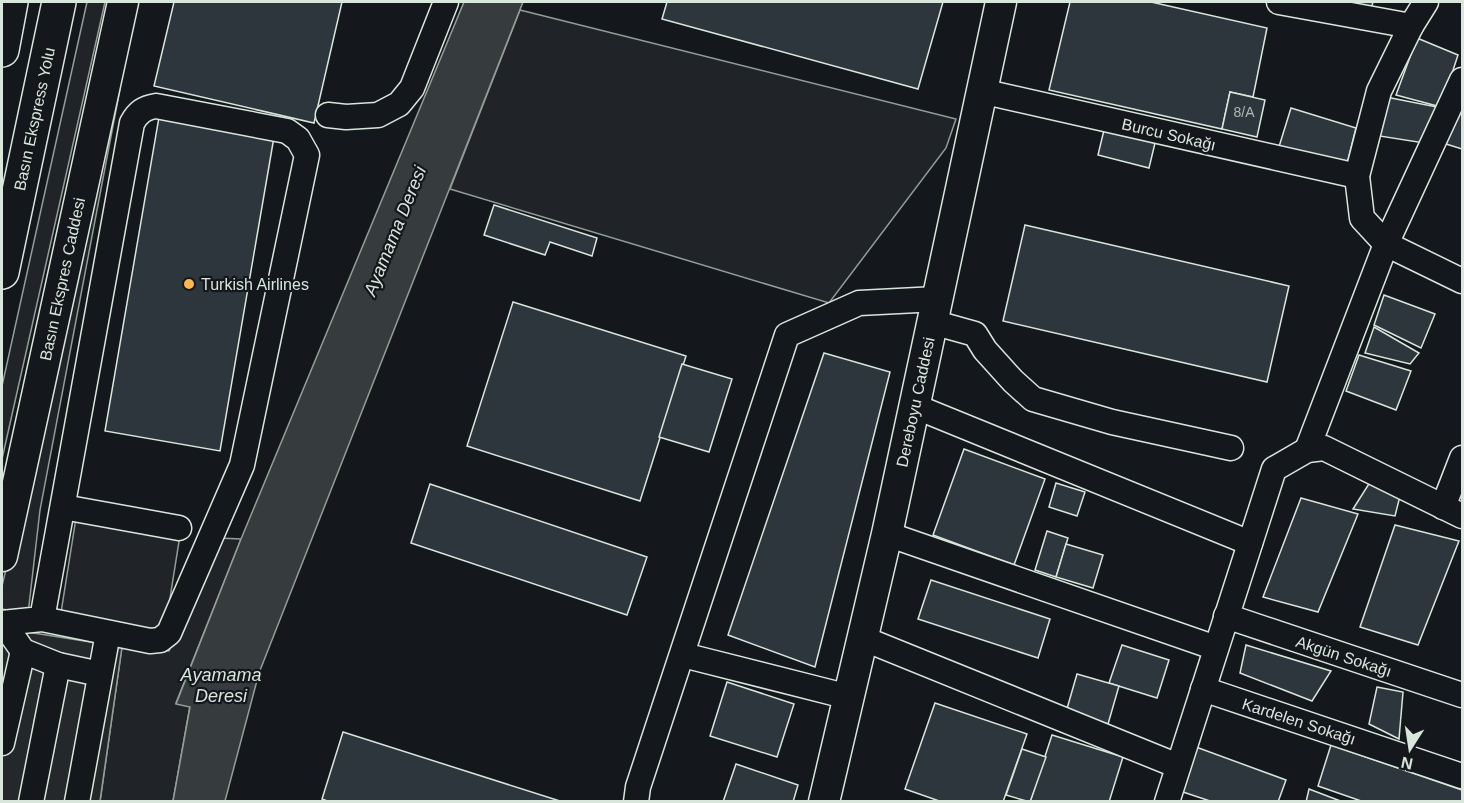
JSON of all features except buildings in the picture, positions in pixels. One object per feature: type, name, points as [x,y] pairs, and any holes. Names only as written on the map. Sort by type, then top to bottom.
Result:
[{"type":"highway","name":"Basın Ekspress Yolu","points":[[2,272],[60,2]]},
{"type":"highway","points":[[2,50],[10,6]]},
{"type":"main road","name":"Basın Ekspres Caddesi","points":[[2,556],[123,2]]},
{"type":"main road","name":"Dereboyu Caddesi","points":[[827,800],[887,534],[1001,2]]},
{"type":"street","points":[[328,115],[346,117],[378,115],[399,104],[412,88],[446,2]]},
{"type":"street","points":[[1279,2],[1411,26]]},
{"type":"street","points":[[1426,2],[1411,26],[1379,92],[1357,177],[1362,218],[1386,244],[1462,281]]},
{"type":"street","points":[[1306,450],[1386,244],[1462,80]]},
{"type":"street","name":"Burcu Sokağı","points":[[981,91],[1357,177]]},
{"type":"street","points":[[3,623],[52,621],[156,641],[169,633],[242,465],[307,155],[298,139],[287,131],[156,106],[144,109],[132,123],[63,507],[52,621],[55,664],[31,801]]},
{"type":"street","points":[[636,801],[638,787],[787,335],[859,303],[934,310],[975,334],[985,350],[1033,399],[1112,422],[1231,448]]},
{"type":"street","points":[[914,406],[1250,543]]},
{"type":"street","points":[[1167,801],[1274,469],[1306,450],[1324,448],[1453,511],[1462,458]]},
{"type":"street","points":[[63,507],[179,528]]},
{"type":"street","points":[[887,534],[1216,648]]},
{"type":"street","name":"Akgün Sokağı","points":[[1227,616],[1462,695]]},
{"type":"street","points":[[3,623],[23,651],[55,664],[100,674]]},
{"type":"street","points":[[77,801],[108,633]]},
{"type":"street","points":[[862,638],[1178,766]]},
{"type":"street","points":[[2,743],[23,651]]},
{"type":"street","points":[[682,655],[849,696]]},
{"type":"street","name":"Kardelen Sokağı","points":[[1203,689],[1462,776]]},
{"type":"shaded area","points":[[87,2],[105,2],[2,459],[2,386]]},
{"type":"shaded area","points":[[520,10],[956,119],[946,148],[829,303],[450,189]]},
{"type":"shaded area","points":[[120,89],[40,510],[28,614],[2,609],[2,586]]},
{"type":"shaded area","points":[[76,518],[180,535],[164,636],[60,619]]},
{"type":"shaded area","points":[[218,538],[241,539],[176,703],[190,706],[173,801],[100,802],[122,647],[169,651]]},
{"type":"shaded area","points":[[2,628],[122,647],[100,801],[2,801]]},
{"type":"water","name":"Ayamama Deresi","points":[[464,2],[523,2],[259,673],[225,801],[173,801],[190,707],[176,704],[241,539]]},
{"type":"place","name":"Turkish Airlines","points":[[189,284]]}]
